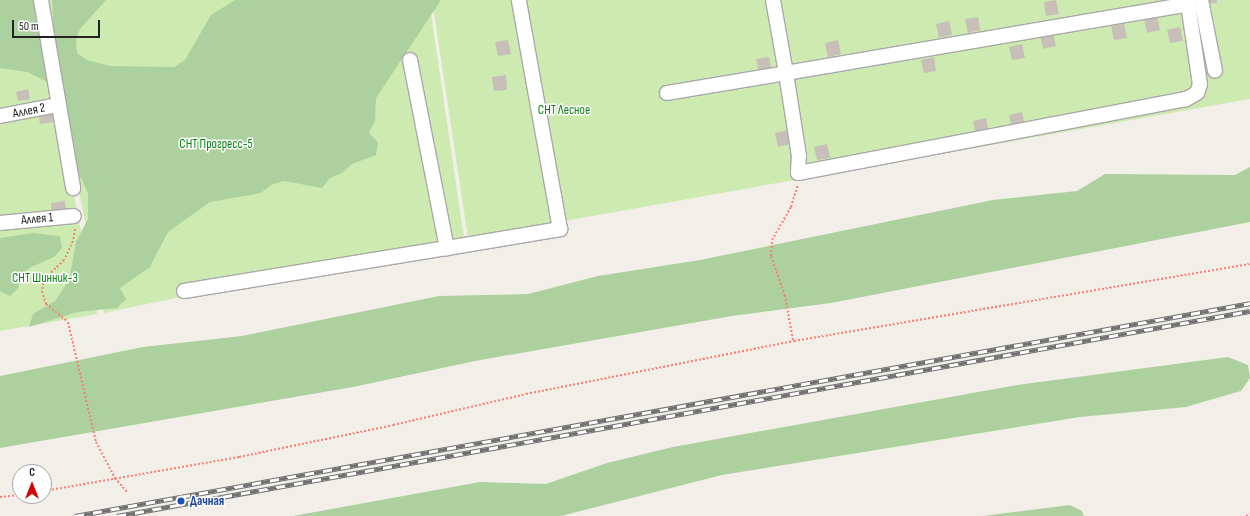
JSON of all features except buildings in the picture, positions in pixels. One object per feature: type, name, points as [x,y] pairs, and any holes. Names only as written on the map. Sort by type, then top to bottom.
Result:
[{"type":"street","points":[[41,0],[57,105],[72,188]]},
{"type":"street","points":[[184,291],[560,229],[519,0]]},
{"type":"street","points":[[667,93],[786,73],[1188,4],[1200,84],[1197,93],[1186,99],[798,173],[799,156],[786,73],[773,0]]},
{"type":"street","points":[[1201,0],[1215,71]]},
{"type":"street","points":[[410,60],[447,248]]},
{"type":"street","name":"Аллея 2","points":[[0,116],[57,105]]},
{"type":"street","name":"Аллея 1","points":[[0,222],[74,216]]},
{"type":"path","points":[[794,341],[790,314],[771,256],[772,240],[791,207],[797,188],[798,173]]},
{"type":"path","points":[[74,216],[73,241],[64,260],[44,279],[42,291],[46,304],[68,322],[96,442],[115,478],[128,493]]},
{"type":"path","points":[[52,490],[239,457],[393,425],[526,394],[794,341],[1250,264]]},
{"type":"path","points":[[0,497],[12,496]]},
{"type":"path","points":[[1246,516],[1250,514]]},
{"type":"green space","name":"СНТ Шинник-3","points":[[0,0],[36,0],[97,314],[0,331]]},
{"type":"green space","points":[[0,0],[49,0],[48,82],[27,72],[0,68]]},
{"type":"green space","name":"СНТ Прогресс-5","points":[[46,0],[429,0],[464,238],[104,313],[80,197]]},
{"type":"green space","points":[[52,0],[106,0],[80,29],[76,40],[77,53],[87,60],[110,66],[174,67],[185,60],[211,15],[235,0],[441,0],[376,98],[375,121],[369,133],[378,142],[376,155],[352,164],[342,173],[330,178],[322,188],[284,181],[271,185],[261,193],[210,202],[168,232],[150,267],[120,288],[126,299],[117,308],[78,312],[29,327],[33,314],[55,301],[69,280],[76,242],[88,219],[88,193],[77,170],[54,34]]},
{"type":"green space","name":"СНТ Лесное","points":[[432,0],[1250,0],[1250,99],[468,238]]},
{"type":"green space","points":[[1250,167],[1250,222],[831,303],[732,316],[475,361],[353,387],[0,448],[0,376],[143,347],[242,336],[439,296],[528,294],[598,276],[700,260],[993,200],[1077,191],[1105,174],[1235,175]]},
{"type":"green space","points":[[33,233],[60,236],[62,248],[54,257],[31,267],[20,275],[19,287],[10,296],[0,291],[0,238]]},
{"type":"green space","points":[[1228,357],[1248,365],[1250,378],[1241,391],[1186,407],[1080,417],[722,475],[561,516],[293,516],[480,482],[546,484],[607,463],[673,447],[1017,385]]},
{"type":"green space","points":[[1070,505],[1082,511],[1084,516],[983,516]]},
{"type":"railway","points":[[75,516],[1250,303]]},
{"type":"railway","points":[[117,516],[1250,311]]},
{"type":"place","name":"Дачная","points":[[181,501]]}]
